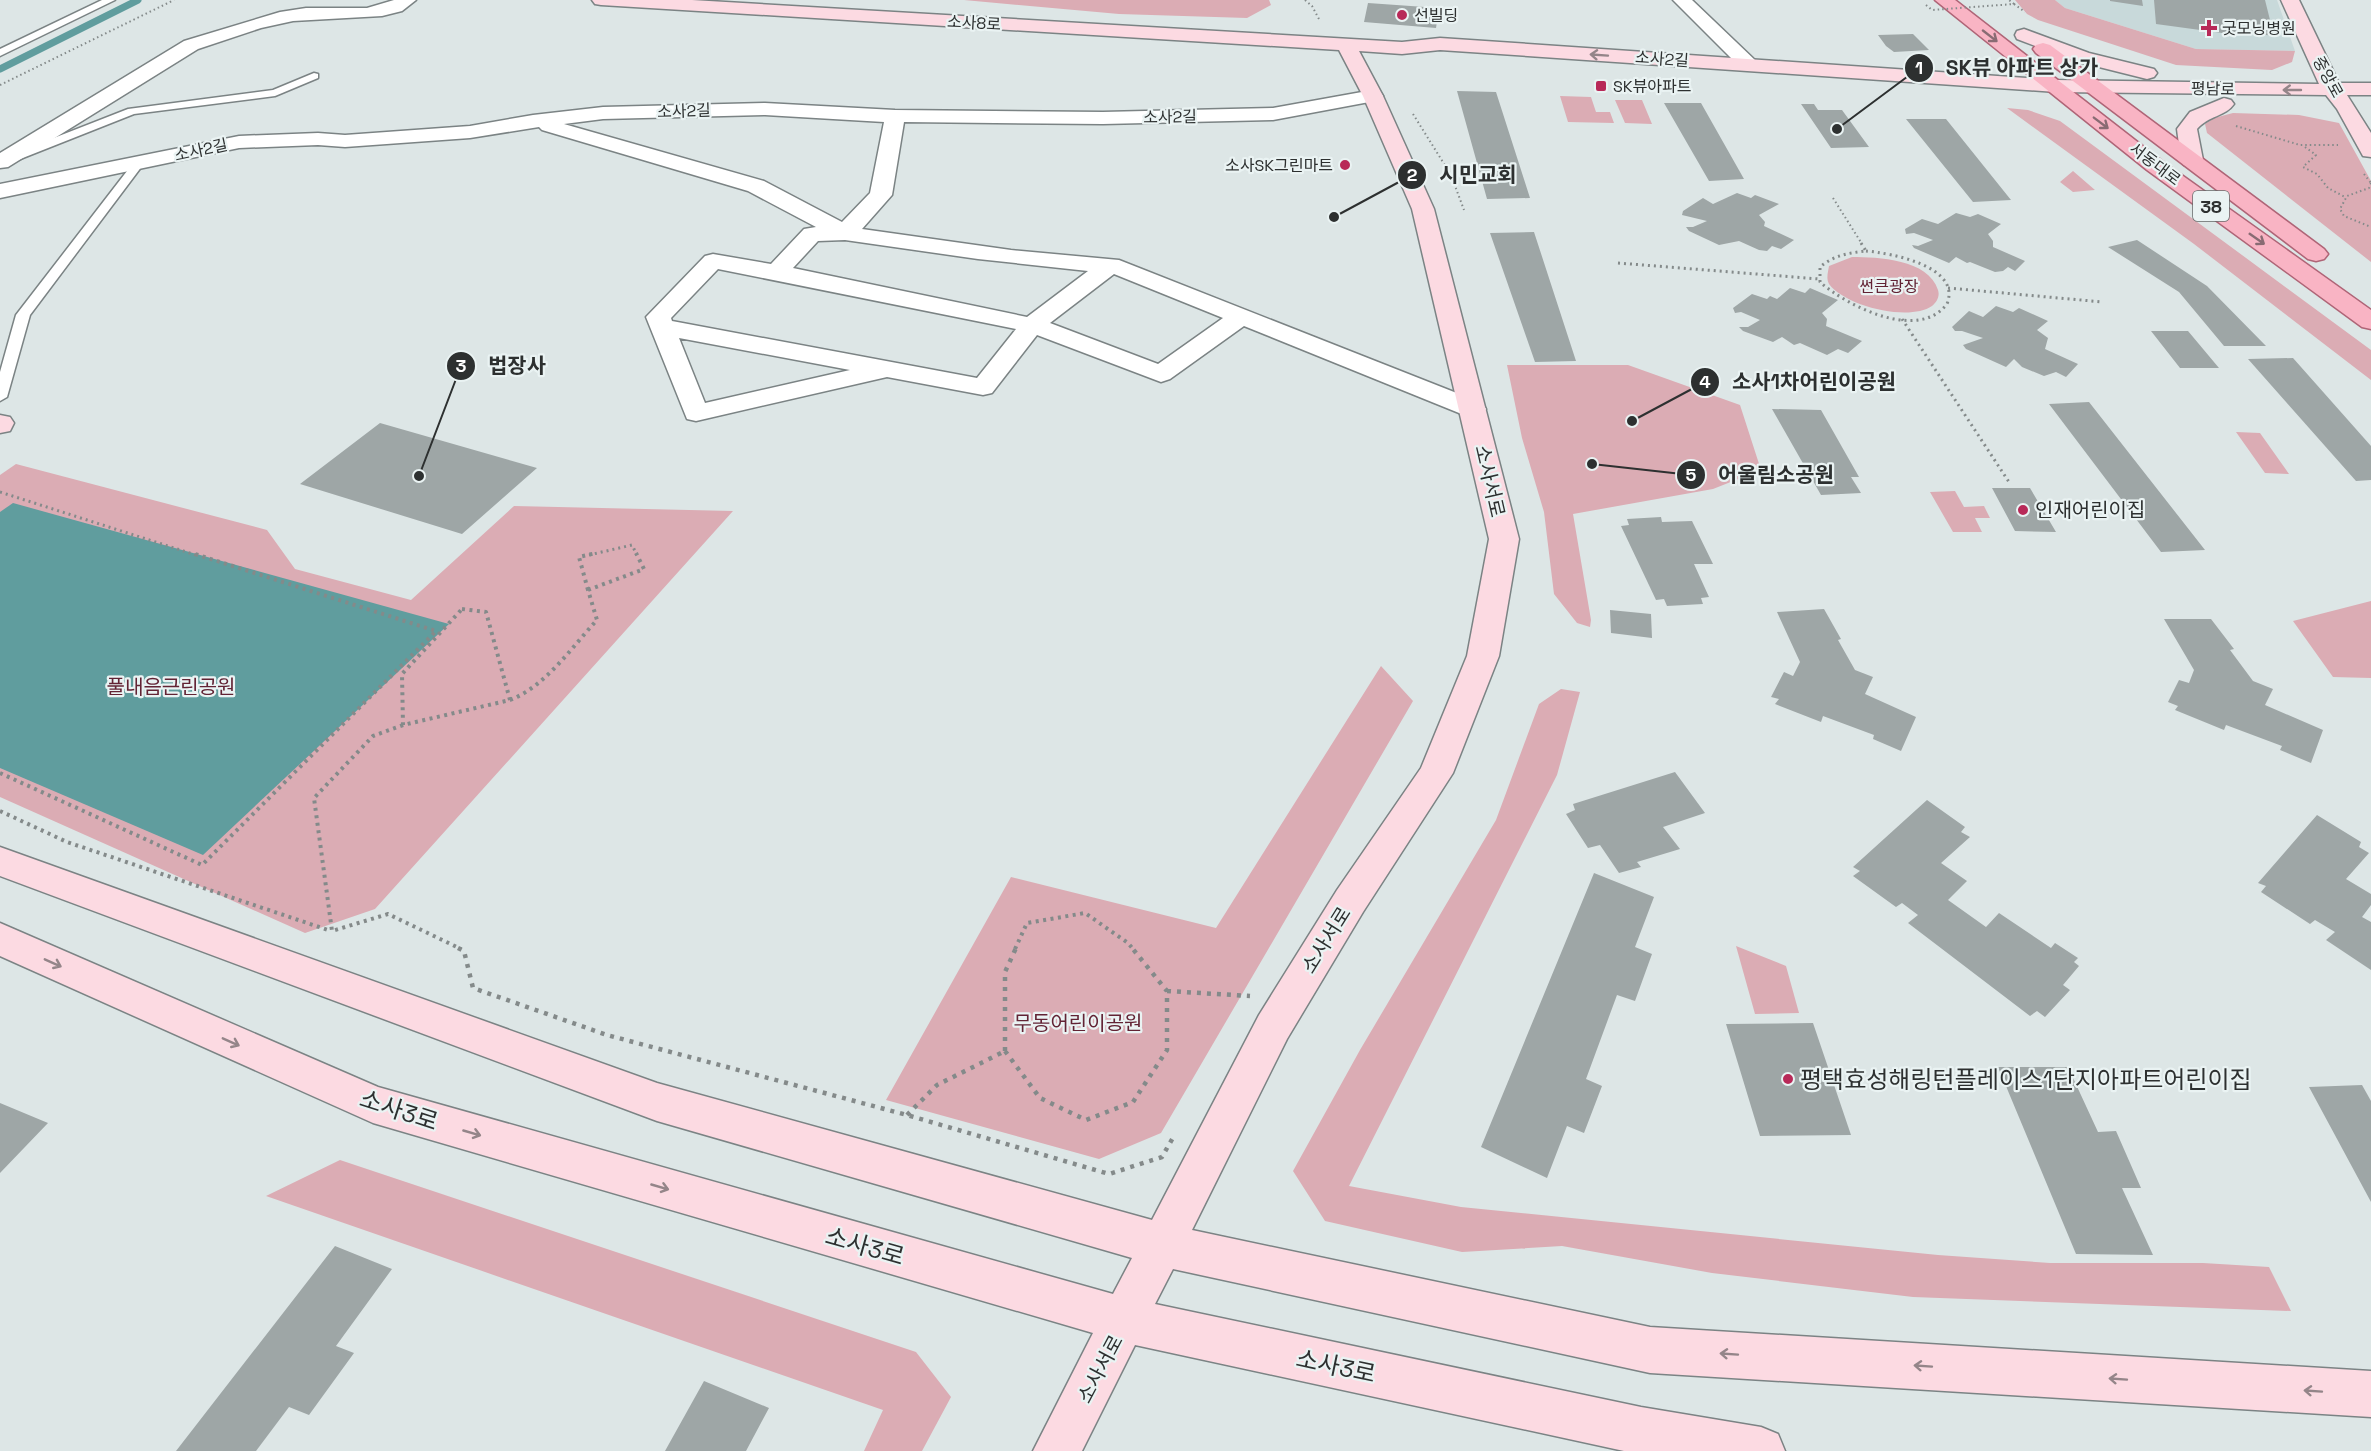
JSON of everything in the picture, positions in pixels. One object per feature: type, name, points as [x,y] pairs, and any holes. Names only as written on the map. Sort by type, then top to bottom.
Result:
[{"type":"main road","name":"서동대로","points":[[1935,3],[2063,93],[2226,218],[2306,273],[2371,322]]},
{"type":"main road","name":"서동대로","points":[[2016,29],[2329,263]]},
{"type":"street","points":[[0,163],[191,45],[293,15],[382,11],[407,0]]},
{"type":"street","name":"소사8로","points":[[601,0],[766,5],[1402,48]]},
{"type":"street","points":[[1683,1],[1709,0]]},
{"type":"street","name":"중앙로","points":[[2290,0],[2332,90]]},
{"type":"street","name":"중앙로","points":[[2305,0],[2362,100],[2371,151]]},
{"type":"street","points":[[1683,1],[1750,66]]},
{"type":"street","points":[[2016,29],[2082,57],[2160,76],[2230,106]]},
{"type":"street","name":"소사2길","points":[[1402,48],[1440,44],[1750,66],[2063,93]]},
{"type":"street","points":[[1346,45],[1373,96],[1423,210],[1473,409]]},
{"type":"street","name":"소사2길","points":[[1402,48],[1441,59],[2063,93]]},
{"type":"street","name":"평남로","points":[[2063,93],[2093,86],[2230,106],[2332,90],[2362,100]]},
{"type":"street","name":"평남로","points":[[2063,93],[2113,101],[2230,106],[2362,100]]},
{"type":"street","name":"소사2길","points":[[0,191],[239,142],[318,138],[345,141],[470,132],[533,121],[603,113],[765,109],[895,116],[1102,118],[1273,114],[1373,96]]},
{"type":"street","points":[[2192,160],[2187,129],[2197,117],[2230,106]]},
{"type":"street","points":[[845,233],[881,195],[895,116]]},
{"type":"street","points":[[533,121],[756,186],[845,233]]},
{"type":"street","points":[[777,272],[812,234],[845,233],[980,253],[1076,264],[1111,265],[1473,409]]},
{"type":"street","points":[[888,369],[696,413],[658,317],[713,261],[777,272],[1032,325],[1161,374],[1242,316]]},
{"type":"street","points":[[662,327],[983,387],[1032,325],[1111,265]]},
{"type":"street","name":"소사서로","points":[[1057,1451],[1273,1027],[1350,901],[1436,773],[1483,656],[1504,539],[1473,409]]},
{"type":"street","points":[[0,861],[657,1102],[1163,1245],[1650,1350],[2371,1394]]},
{"type":"street","name":"소사3로","points":[[0,939],[373,1104],[1125,1320],[1641,1431],[1761,1451]]},
{"type":"lane","points":[[0,53],[110,0]]},
{"type":"lane","points":[[0,163],[132,111],[275,93],[314,76]]},
{"type":"lane","points":[[0,415],[23,315],[138,164]]},
{"type":"path","points":[[0,86],[174,0]]},
{"type":"path","points":[[1305,0],[1312,6],[1320,21]]},
{"type":"path","points":[[1935,3],[1932,10],[2014,4],[2008,0]]},
{"type":"path","points":[[2230,106],[2249,128],[2300,145],[2318,148],[2325,145],[2341,146]]},
{"type":"path","points":[[1410,110],[1451,175],[1464,210]]},
{"type":"path","points":[[2300,145],[2316,155],[2303,167],[2317,174],[2320,182],[2327,188],[2346,197]]},
{"type":"path","points":[[2359,169],[2371,183],[2369,188],[2346,197],[2340,209],[2344,216],[2371,227]]},
{"type":"path","points":[[1833,198],[1866,251]]},
{"type":"path","points":[[1866,251],[1896,256],[1930,268],[1950,294],[1948,303],[1942,310],[1924,318],[1902,319],[1853,306],[1827,290],[1819,279],[1820,267],[1827,260],[1835,256],[1866,251]]},
{"type":"path","points":[[1618,263],[1819,279]]},
{"type":"path","points":[[1947,288],[2103,302]]},
{"type":"path","points":[[1902,319],[2009,482]]},
{"type":"path","points":[[0,497],[3,493],[436,632],[202,865],[0,773]]},
{"type":"path","points":[[332,931],[314,798],[373,736],[403,725],[521,698],[597,620],[587,591],[579,557],[632,545],[644,569],[587,591]]},
{"type":"path","points":[[403,725],[402,674],[462,609],[486,612],[510,700]]},
{"type":"path","points":[[0,811],[67,842],[332,931],[388,914],[464,951],[473,988],[607,1035],[907,1115],[1109,1173],[1162,1157],[1179,1127]]},
{"type":"path","points":[[1085,914],[1128,943],[1167,991],[1167,1050],[1132,1102],[1086,1120],[1040,1098],[1005,1052],[1005,972],[1027,923],[1085,914]]},
{"type":"path","points":[[1167,991],[1252,996],[1247,1006]]},
{"type":"path","points":[[907,1115],[937,1085],[1005,1052]]},
{"type":"shaded area","name":"굿모닝병원","points":[[2055,0],[2277,0],[2295,51],[2196,49],[2065,8]]},
{"type":"green space","points":[[964,0],[1269,0],[1271,5],[1247,18],[1119,14]]},
{"type":"green space","points":[[2015,0],[2055,0],[2065,8],[2196,49],[2295,51],[2292,62],[2272,70],[2176,65],[2038,20],[2027,14]]},
{"type":"green space","points":[[1560,96],[1591,97],[1596,112],[1610,112],[1614,123],[1568,122]]},
{"type":"green space","points":[[1615,100],[1642,100],[1652,124],[1625,123]]},
{"type":"green space","points":[[2007,108],[2028,110],[2060,121],[2371,350],[2371,380],[2194,244]]},
{"type":"green space","points":[[2233,113],[2299,115],[2339,123],[2371,181],[2371,262],[2207,133],[2205,124],[2214,118]]},
{"type":"green space","points":[[2073,171],[2095,190],[2073,192],[2060,182]]},
{"type":"green space","name":"썬큰광장","points":[[1852,257],[1888,259],[1913,266],[1932,280],[1939,292],[1937,301],[1922,311],[1894,312],[1863,305],[1849,299],[1829,284],[1828,275],[1829,266]]},
{"type":"green space","points":[[1507,365],[1628,365],[1740,405],[1761,470],[1713,489],[1573,514],[1591,620],[1590,627],[1577,623],[1554,594],[1544,512],[1522,438]]},
{"type":"green space","points":[[2236,432],[2260,433],[2289,474],[2265,473]]},
{"type":"green space","name":"풀내음근린공원","points":[[16,464],[267,530],[295,569],[411,600],[514,506],[733,511],[375,909],[305,933],[0,797],[0,475]]},
{"type":"green space","points":[[1955,491],[1964,507],[1984,506],[1990,518],[1975,518],[1982,532],[1953,532],[1930,492]]},
{"type":"green space","points":[[2371,601],[2371,678],[2333,677],[2293,621]]},
{"type":"green space","name":"무동어린이공원","points":[[1381,666],[1413,701],[1161,1133],[1099,1159],[886,1100],[1011,877],[1216,928]]},
{"type":"green space","points":[[1561,689],[1580,692],[1557,775],[1349,1186],[1461,1207],[1938,1255],[2050,1263],[2203,1263],[2269,1267],[2291,1311],[1913,1297],[1712,1273],[1562,1246],[1462,1252],[1325,1221],[1293,1171],[1360,1050],[1496,820],[1539,704]]},
{"type":"green space","points":[[1736,946],[1786,966],[1799,1013],[1755,1014]]},
{"type":"green space","points":[[340,1160],[916,1352],[951,1397],[922,1451],[864,1451],[883,1410],[266,1196]]},
{"type":"water","points":[[13,503],[449,624],[203,855],[0,768],[0,512]]},
{"type":"building","points":[[2142,0],[2143,6],[2110,1]]},
{"type":"building","points":[[2154,0],[2265,0],[2274,36],[2237,31],[2237,35],[2156,24]]},
{"type":"building","name":"선빌딩","points":[[1368,3],[1439,8],[1436,28],[1364,22]]},
{"type":"building","points":[[1913,34],[1929,50],[1894,52],[1878,35]]},
{"type":"building","points":[[1457,91],[1496,92],[1530,198],[1487,199]]},
{"type":"building","points":[[1664,103],[1701,103],[1744,179],[1709,181]]},
{"type":"building","points":[[1801,104],[1814,104],[1818,110],[1842,110],[1869,147],[1831,148]]},
{"type":"building","points":[[1906,119],[1946,119],[2011,200],[1973,202]]},
{"type":"building","points":[[1737,193],[1751,198],[1755,195],[1779,204],[1759,215],[1765,222],[1764,226],[1794,240],[1781,249],[1772,246],[1767,251],[1739,241],[1719,245],[1689,231],[1686,227],[1693,227],[1707,221],[1682,215],[1683,211],[1703,198],[1713,204]]},
{"type":"building","points":[[1956,213],[1970,217],[1978,214],[2001,224],[1988,234],[1993,241],[1993,247],[2025,261],[2015,271],[2008,267],[2003,271],[1995,272],[1956,257],[1949,263],[1914,248],[1912,245],[1918,246],[1933,240],[1914,233],[1906,234],[1905,229],[1922,219],[1938,224]]},
{"type":"building","points":[[1534,232],[1576,361],[1535,362],[1490,233]]},
{"type":"building","points":[[2137,240],[2207,286],[2266,346],[2224,346],[2179,292],[2108,247]]},
{"type":"building","points":[[1790,288],[1805,293],[1810,288],[1838,300],[1822,313],[1827,319],[1826,326],[1862,341],[1848,353],[1838,349],[1827,355],[1800,343],[1794,345],[1782,337],[1773,342],[1743,331],[1739,327],[1748,327],[1760,320],[1741,312],[1735,313],[1733,308],[1752,294],[1767,299],[1770,296],[1777,299]]},
{"type":"building","points":[[1996,306],[2013,312],[2019,308],[2048,321],[2037,330],[2048,338],[2045,349],[2078,364],[2066,377],[2056,372],[2044,376],[2022,367],[2014,359],[2006,367],[1966,349],[1963,345],[1983,338],[1955,331],[1952,327],[1969,311],[1983,317]]},
{"type":"building","points":[[2151,331],[2188,331],[2219,368],[2180,368]]},
{"type":"building","points":[[2293,358],[2371,446],[2371,480],[2356,481],[2248,359]]},
{"type":"building","points":[[2089,402],[2205,550],[2161,552],[2049,404]]},
{"type":"building","points":[[1772,409],[1821,410],[1859,477],[1851,477],[1861,493],[1821,495]]},
{"type":"building","points":[[380,423],[537,468],[462,534],[300,484]]},
{"type":"building","name":"인재어린이집","points":[[1992,488],[2030,488],[2056,532],[2015,531]]},
{"type":"building","points":[[1661,517],[1662,522],[1692,521],[1713,564],[1694,564],[1709,597],[1701,598],[1703,604],[1667,606],[1664,599],[1656,600],[1621,526],[1629,525],[1627,519]]},
{"type":"building","points":[[1824,609],[1855,670],[1873,677],[1865,694],[1916,717],[1901,751],[1873,739],[1874,735],[1823,716],[1821,722],[1775,704],[1779,699],[1771,697],[1784,672],[1793,676],[1800,662],[1777,612]]},
{"type":"building","points":[[1610,610],[1651,614],[1652,638],[1611,633]]},
{"type":"building","points":[[2164,619],[2211,619],[2234,649],[2230,650],[2253,681],[2273,689],[2265,705],[2323,730],[2311,763],[2280,750],[2282,746],[2226,725],[2224,730],[2175,710],[2178,706],[2168,702],[2179,680],[2189,683],[2194,670]]},
{"type":"building","points":[[1675,772],[1705,813],[1663,827],[1680,849],[1637,862],[1641,867],[1619,873],[1600,845],[1588,848],[1566,814],[1575,810],[1573,804]]},
{"type":"building","points":[[1927,800],[1965,827],[1961,832],[1970,837],[1941,863],[1967,881],[1948,900],[1986,927],[1999,913],[2051,948],[2055,943],[2078,958],[2074,962],[2079,966],[2063,985],[2070,990],[2045,1017],[2037,1011],[2030,1016],[1908,923],[1918,915],[1902,903],[1896,907],[1853,876],[1860,871],[1853,867]]},
{"type":"building","points":[[2317,815],[2361,842],[2359,847],[2369,853],[2346,879],[2371,894],[2371,905],[2362,917],[2371,922],[2371,970],[2326,940],[2335,932],[2315,920],[2310,924],[2261,892],[2266,886],[2258,883]]},
{"type":"building","points":[[1594,873],[1654,897],[1635,947],[1652,954],[1635,1001],[1617,995],[1586,1079],[1602,1086],[1584,1133],[1567,1126],[1547,1178],[1481,1147]]},
{"type":"building","name":"평택효성해링턴플레이스1단지아파트어린이집","points":[[1813,1023],[1851,1135],[1760,1136],[1726,1024]]},
{"type":"building","points":[[1998,1067],[2068,1067],[2098,1132],[2116,1131],[2141,1188],[2122,1188],[2153,1255],[2076,1254]]},
{"type":"building","points":[[2362,1085],[2371,1101],[2371,1202],[2309,1087]]},
{"type":"building","points":[[0,1103],[48,1123],[0,1173]]},
{"type":"building","points":[[335,1246],[392,1269],[336,1346],[354,1353],[309,1415],[289,1407],[256,1451],[176,1451]]},
{"type":"building","points":[[704,1381],[769,1408],[746,1451],[665,1451]]},
{"type":"waterway","points":[[0,69],[138,0]]},
{"type":"place","name":"선빌딩","points":[[1402,15]]},
{"type":"place","name":"굿모닝병원","points":[[2209,28]]},
{"type":"place","name":"SK뷰아파트","points":[[1601,86]]},
{"type":"place","name":"SK뷰 아파트 상가","points":[[1837,129]]},
{"type":"place","name":"소사SK그린마트","points":[[1345,165]]},
{"type":"place","name":"시민교회","points":[[1334,217]]},
{"type":"place","name":"소사1차어린이공원","points":[[1632,421]]},
{"type":"place","name":"어울림소공원","points":[[1592,464]]},
{"type":"place","name":"법장사","points":[[419,476]]},
{"type":"place","name":"인재어린이집","points":[[2023,510]]},
{"type":"place","name":"평택효성해링턴플레이스1단지아파트어린이집","points":[[1788,1079]]}]
